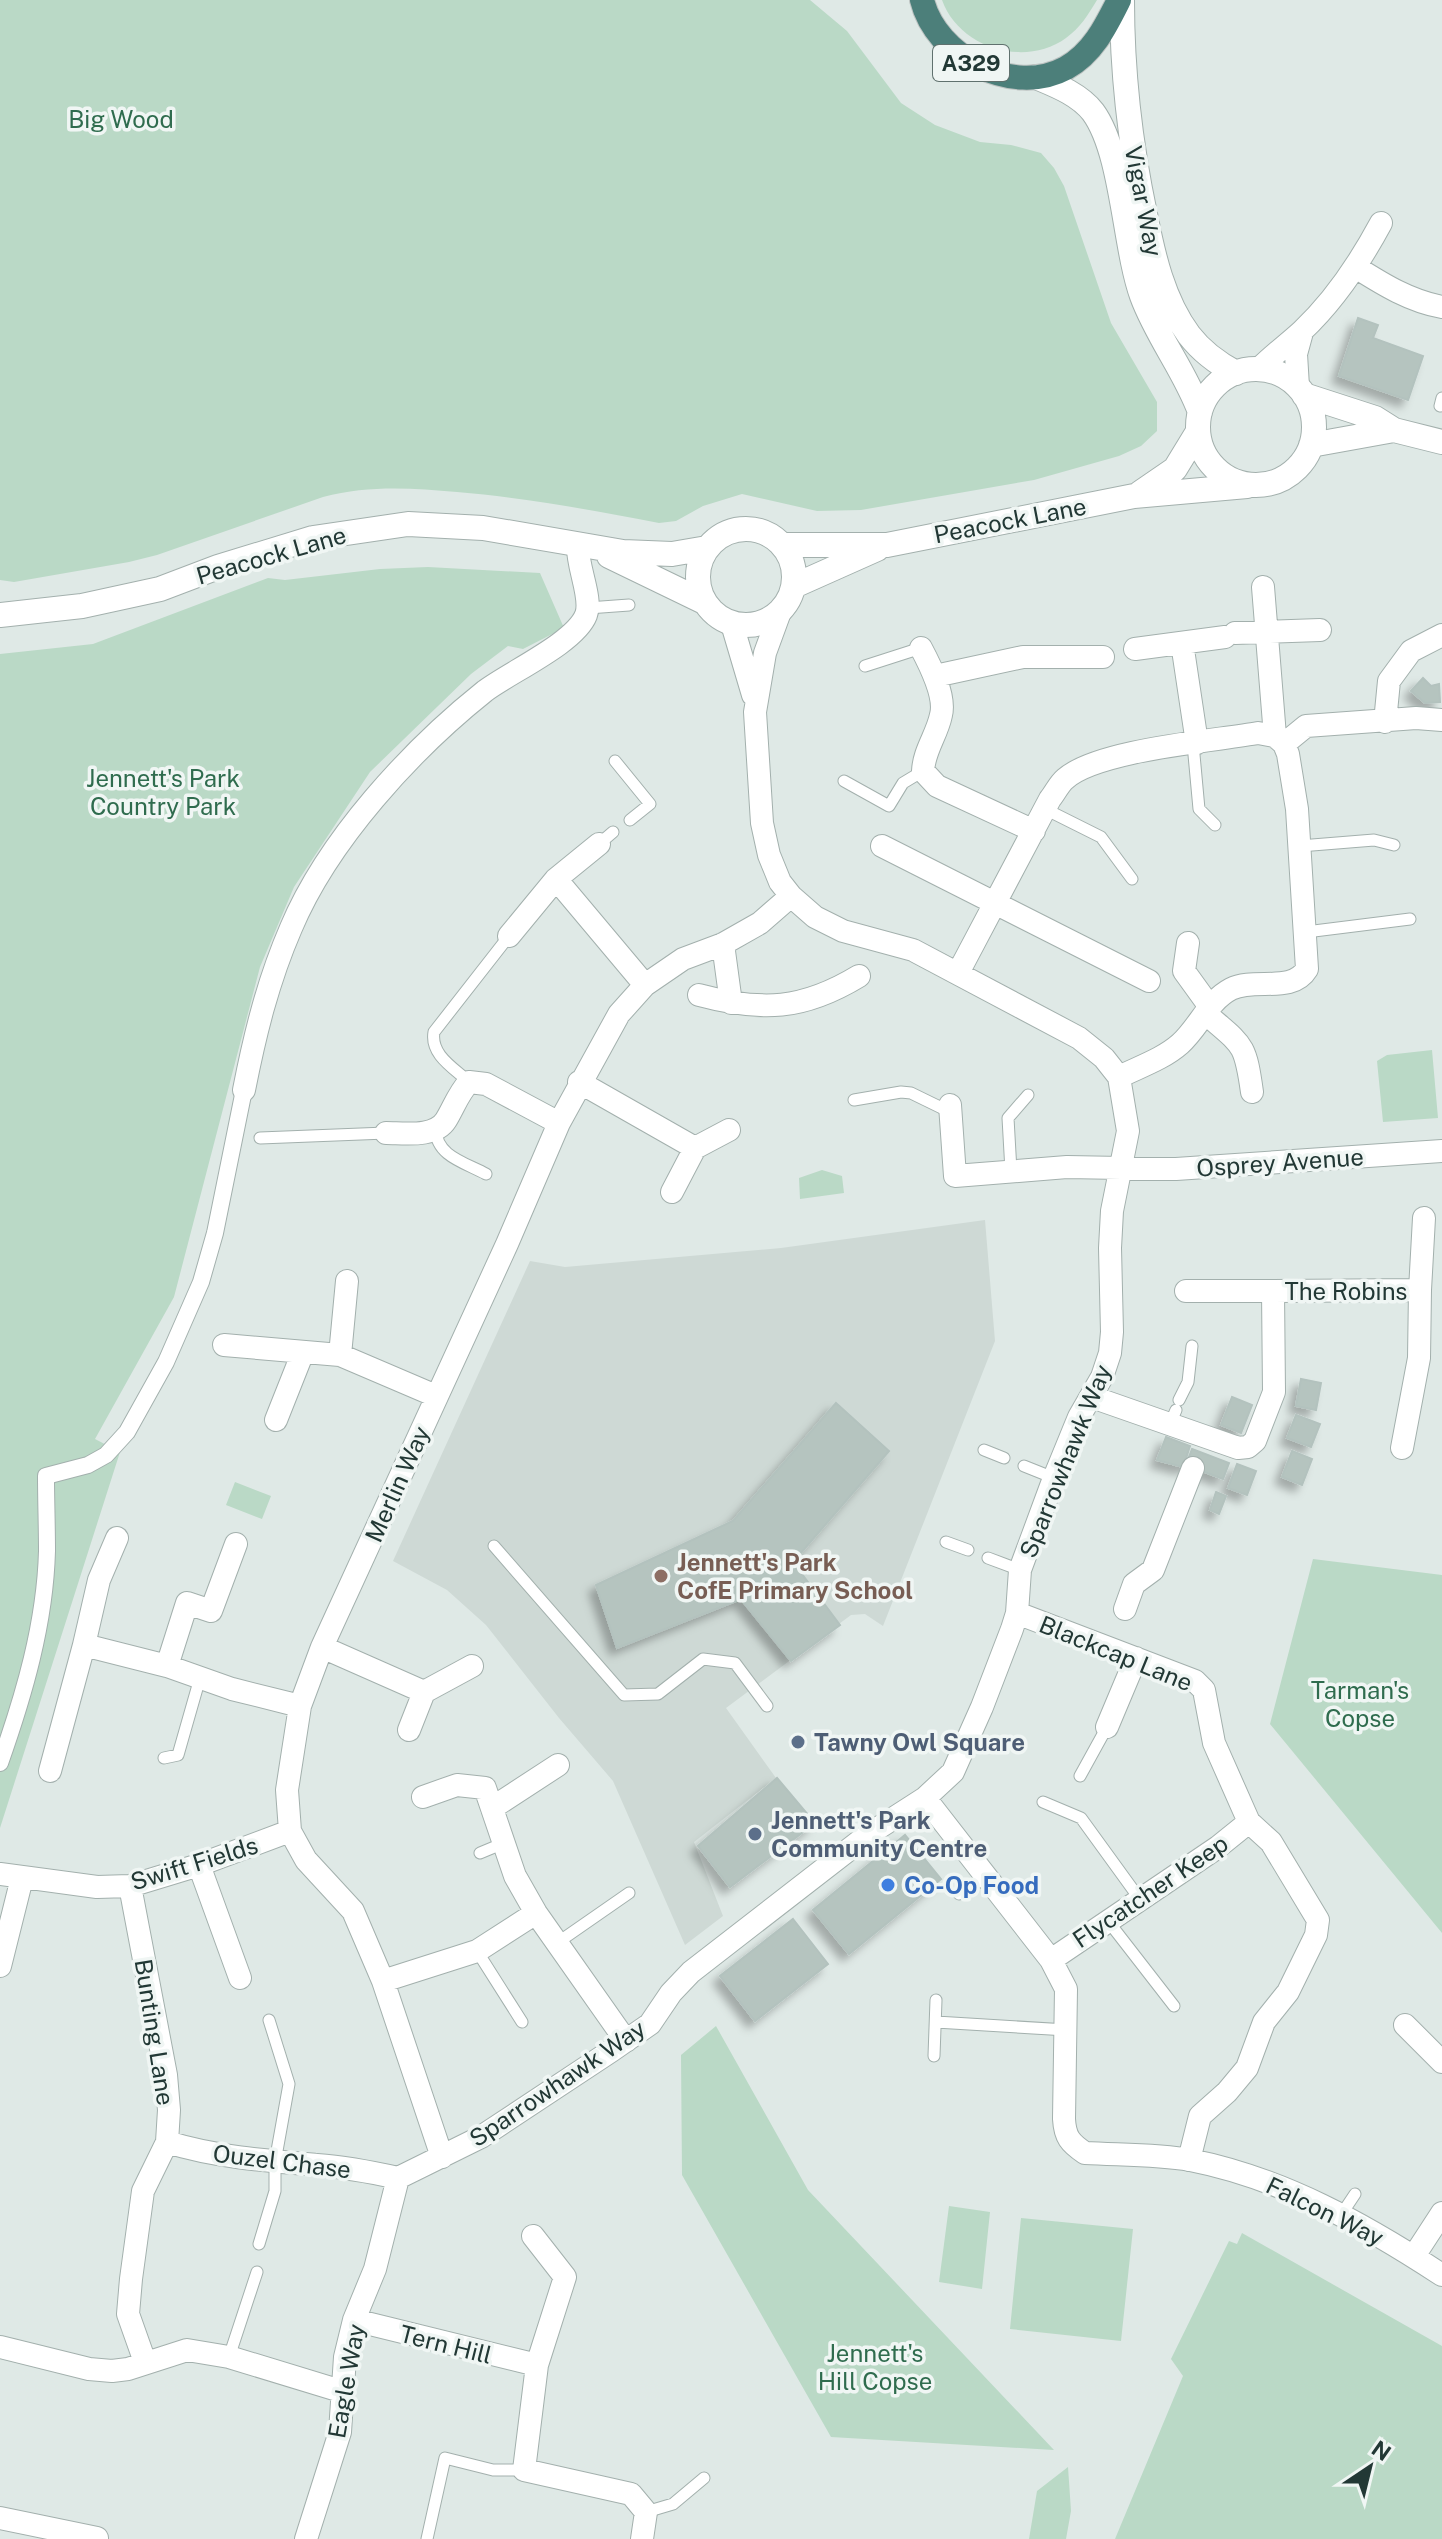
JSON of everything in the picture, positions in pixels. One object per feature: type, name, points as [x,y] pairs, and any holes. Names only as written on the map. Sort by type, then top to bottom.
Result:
[{"type":"highway","name":"A329","points":[[919,5],[945,43],[972,63],[1002,74],[1036,77],[1064,70],[1085,55],[1121,0]]},
{"type":"street","name":"Vigar Way","points":[[1121,0],[1124,85],[1129,125],[1143,207],[1159,274],[1170,303],[1187,333],[1210,358],[1248,370]]},
{"type":"street","name":"Vigar Way","points":[[1036,77],[1081,101],[1093,112],[1114,168],[1142,295],[1188,381],[1199,422]]},
{"type":"street","points":[[1302,332],[1296,354],[1301,391],[1314,417],[1311,445],[1304,459],[1288,476],[1271,484],[1247,486],[1228,479],[1210,465],[1199,446],[1199,422],[1217,385],[1248,370],[1302,332],[1357,268],[1381,223]]},
{"type":"street","points":[[1357,268],[1409,297],[1442,307]]},
{"type":"street","points":[[1248,370],[1282,374],[1301,391],[1375,418],[1394,430],[1442,442]]},
{"type":"street","name":"Peacock Lane","points":[[1134,496],[1175,469],[1199,422]]},
{"type":"street","points":[[1311,445],[1394,430]]},
{"type":"street","name":"Peacock Lane","points":[[782,545],[887,545],[1134,496],[1247,486]]},
{"type":"street","name":"Peacock Lane","points":[[0,615],[82,606],[160,589],[274,549],[354,531],[408,524],[483,528],[585,546],[672,554],[707,548]]},
{"type":"street","points":[[755,701],[765,653],[780,612],[794,586],[794,571],[782,545],[757,530],[743,529],[717,538],[700,560],[697,574],[704,602],[711,611],[732,624],[758,625],[780,612]]},
{"type":"street","name":"Peacock Lane","points":[[794,586],[887,545]]},
{"type":"street","points":[[0,1763],[21,1704],[39,1619],[47,1553],[46,1476],[88,1465],[106,1455],[127,1432],[166,1362],[201,1282],[215,1233],[259,1015],[274,969],[306,896],[369,803],[394,775],[487,689],[575,631],[588,608],[577,556],[585,546]]},
{"type":"street","name":"Peacock Lane","points":[[585,546],[704,602]]},
{"type":"street","points":[[732,624],[755,701],[762,823],[769,855],[780,882],[791,896],[815,917],[843,931],[913,950],[1079,1038],[1104,1058],[1119,1077],[1172,1050],[1219,997],[1242,985],[1293,982],[1301,978],[1307,969],[1300,846],[1291,768],[1280,740],[1263,587]]},
{"type":"street","points":[[1135,649],[1230,635],[1320,630]]},
{"type":"street","points":[[1385,722],[1389,681],[1411,651],[1442,635]]},
{"type":"street","points":[[1182,643],[1195,744]]},
{"type":"street","points":[[921,648],[935,676],[943,713],[924,756],[923,771],[937,786],[1034,831]]},
{"type":"street","points":[[935,676],[1023,657],[1103,657]]},
{"type":"street","points":[[958,973],[1045,809],[1063,780],[1084,766],[1115,757],[1258,733],[1280,740],[1306,726],[1416,718],[1442,720]]},
{"type":"street","points":[[509,936],[556,879],[606,838]]},
{"type":"street","points":[[882,846],[1149,981]]},
{"type":"street","points":[[556,879],[645,985]]},
{"type":"street","name":"Merlin Way","points":[[442,2157],[383,1981],[353,1911],[306,1860],[290,1831],[287,1790],[300,1706],[322,1647],[362,1565],[559,1123],[619,1014],[645,985],[683,959],[723,944],[760,923],[791,896]]},
{"type":"street","points":[[1188,943],[1184,971],[1208,1010],[1242,1045],[1247,1056],[1252,1092]]},
{"type":"street","points":[[723,944],[731,1003]]},
{"type":"street","points":[[699,995],[731,1003],[787,1006],[829,994],[859,976]]},
{"type":"street","name":"Sparrowhawk Way","points":[[398,2178],[481,2137],[650,2024],[671,1993],[691,1972],[869,1834],[925,1798],[953,1772],[982,1707],[1017,1613],[1020,1570],[1054,1478],[1079,1417],[1102,1377],[1112,1332],[1110,1248],[1119,1166],[1128,1131],[1119,1077]]},
{"type":"street","points":[[386,1133],[436,1130],[445,1123],[458,1095],[469,1082],[486,1084],[559,1123]]},
{"type":"street","points":[[579,1082],[695,1148]]},
{"type":"street","name":"Osprey Avenue","points":[[950,1108],[955,1176],[1067,1167],[1176,1169],[1442,1151]]},
{"type":"street","points":[[672,1192],[695,1148],[729,1130]]},
{"type":"street","name":"The Robins","points":[[1402,1448],[1419,1358],[1424,1218]]},
{"type":"street","points":[[340,1355],[347,1281]]},
{"type":"street","name":"The Robins","points":[[1186,1291],[1420,1290]]},
{"type":"street","name":"The Robins","points":[[1092,1397],[1175,1411],[1200,1452],[1248,1447],[1255,1441],[1274,1392],[1273,1291]]},
{"type":"street","points":[[224,1345],[340,1355],[436,1396]]},
{"type":"street","points":[[276,1420],[303,1352]]},
{"type":"street","points":[[1125,1609],[1134,1584],[1153,1570],[1200,1452]]},
{"type":"street","points":[[50,1771],[92,1647],[99,1580],[117,1538]]},
{"type":"street","points":[[167,1666],[187,1603],[211,1611],[236,1544]]},
{"type":"street","name":"Blackcap Lane","points":[[1017,1613],[1195,1681],[1204,1690],[1214,1743],[1249,1822],[1271,1842],[1318,1920],[1316,1935],[1288,1992],[1264,2022],[1247,2068],[1227,2092],[1200,2116],[1189,2160]]},
{"type":"street","points":[[92,1647],[300,1706]]},
{"type":"street","points":[[322,1647],[424,1692]]},
{"type":"street","points":[[1107,1727],[1136,1658]]},
{"type":"street","points":[[409,1730],[424,1692],[472,1666]]},
{"type":"street","points":[[492,1808],[558,1765]]},
{"type":"street","points":[[423,1797],[457,1785],[485,1788],[515,1876],[536,1913],[626,2041]]},
{"type":"street","name":"Falcon Way","points":[[925,1798],[1051,1960],[1066,1989],[1065,2136],[1085,2153],[1189,2160],[1249,2175],[1291,2190],[1414,2256],[1442,2275]]},
{"type":"street","name":"Flycatcher Keep","points":[[1051,1960],[1218,1847],[1249,1822]]},
{"type":"street","name":"Swift Fields","points":[[11,1876],[97,1887],[130,1886],[199,1865],[290,1831]]},
{"type":"street","points":[[199,1865],[240,1978]]},
{"type":"street","points":[[0,1966],[11,1876]]},
{"type":"street","name":"Bunting Lane","points":[[130,1886],[166,2075],[167,2142],[143,2191],[128,2314],[145,2362]]},
{"type":"street","points":[[383,1981],[477,1951],[536,1913]]},
{"type":"street","points":[[1405,2025],[1442,2062]]},
{"type":"street","name":"Ouzel Chase","points":[[167,2142],[190,2149],[398,2178]]},
{"type":"street","name":"Eagle Way","points":[[306,2539],[340,2432],[345,2357],[354,2320],[375,2269],[398,2178]]},
{"type":"street","points":[[1414,2256],[1442,2213]]},
{"type":"street","points":[[533,2236],[565,2277],[537,2365],[524,2470],[631,2494],[646,2512],[642,2539]]},
{"type":"street","name":"Tern Hill","points":[[354,2320],[537,2365]]},
{"type":"street","points":[[0,2347],[89,2369],[112,2371],[187,2350],[229,2357],[344,2392]]},
{"type":"street","points":[[0,2518],[97,2538]]},
{"type":"lane","points":[[588,608],[629,605]]},
{"type":"lane","points":[[865,666],[921,648]]},
{"type":"lane","points":[[1195,744],[1199,809],[1215,825]]},
{"type":"lane","points":[[615,761],[650,804],[630,820]]},
{"type":"lane","points":[[844,781],[889,806],[903,783],[923,771]]},
{"type":"lane","points":[[1045,809],[1101,837],[1132,879]]},
{"type":"lane","points":[[1300,846],[1374,840],[1394,845]]},
{"type":"lane","points":[[1306,932],[1410,919]]},
{"type":"lane","points":[[469,1082],[436,1051],[433,1046],[434,1032],[509,936]]},
{"type":"lane","points":[[854,1100],[901,1092],[950,1108]]},
{"type":"lane","points":[[1011,1171],[1008,1118],[1028,1095]]},
{"type":"lane","points":[[436,1130],[436,1141],[445,1153],[486,1174]]},
{"type":"lane","points":[[260,1138],[386,1133]]},
{"type":"lane","points":[[1175,1411],[1188,1382],[1192,1346]]},
{"type":"lane","points":[[984,1450],[1004,1458]]},
{"type":"lane","points":[[1024,1466],[1054,1478]]},
{"type":"lane","points":[[946,1542],[968,1550]]},
{"type":"lane","points":[[494,1546],[624,1695],[658,1694],[703,1659],[735,1663],[767,1706]]},
{"type":"lane","points":[[988,1558],[1020,1570]]},
{"type":"lane","points":[[164,1758],[178,1755],[200,1678]]},
{"type":"lane","points":[[1080,1776],[1107,1727]]},
{"type":"lane","points":[[1043,1802],[1081,1818],[1139,1898]]},
{"type":"lane","points":[[480,1853],[504,1843]]},
{"type":"lane","points":[[959,1894],[986,1876]]},
{"type":"lane","points":[[557,1943],[629,1893]]},
{"type":"lane","points":[[1107,1920],[1174,2006]]},
{"type":"lane","points":[[477,1951],[522,2022]]},
{"type":"lane","points":[[934,2056],[936,2000]]},
{"type":"lane","points":[[259,2244],[275,2191],[275,2162],[289,2084],[269,2020]]},
{"type":"lane","points":[[936,2022],[1067,2030]]},
{"type":"lane","points":[[1341,2215],[1355,2194]]},
{"type":"lane","points":[[229,2357],[257,2272]]},
{"type":"lane","points":[[427,2539],[445,2458],[493,2470],[524,2470]]},
{"type":"lane","points":[[646,2512],[673,2504],[704,2478]]},
{"type":"shaded area","name":"Jennett's Park CofE Primary School","points":[[985,1220],[995,1341],[883,1626],[865,1614],[851,1615],[726,1708],[776,1778],[694,1842],[723,1916],[685,1945],[613,1781],[486,1625],[447,1590],[393,1561],[530,1261],[565,1267],[781,1248]]},
{"type":"green space","name":"Big Wood","points":[[0,0],[810,0],[847,31],[901,103],[935,125],[980,142],[1011,145],[1041,153],[1054,168],[1064,186],[1111,323],[1157,402],[1157,431],[1141,446],[1119,456],[1034,480],[861,510],[817,511],[742,494],[703,506],[676,521],[659,523],[483,495],[407,489],[357,491],[323,497],[129,562],[14,582],[0,580]]},
{"type":"green space","points":[[942,0],[1097,0],[1080,26],[1066,38],[1050,47],[1013,52],[978,41],[951,17]]},
{"type":"green space","name":"Jennett's Park Country Park","points":[[428,567],[540,573],[564,628],[523,649],[508,646],[471,674],[370,772],[294,887],[260,967],[174,1297],[95,1439],[120,1452],[0,1828],[0,654],[93,644],[268,578],[285,580]]},
{"type":"green space","points":[[1432,1050],[1438,1118],[1383,1122],[1377,1061],[1387,1055]]},
{"type":"green space","points":[[822,1170],[842,1176],[844,1193],[800,1199],[799,1178]]},
{"type":"green space","points":[[235,1482],[271,1496],[262,1519],[226,1505]]},
{"type":"green space","name":"Tarman's Copse","points":[[1313,1559],[1442,1575],[1442,1933],[1270,1724]]},
{"type":"green space","name":"Jennett's Hill Copse","points":[[716,2026],[808,2190],[1054,2450],[831,2437],[682,2175],[681,2055]]},
{"type":"green space","points":[[949,2206],[990,2212],[982,2289],[939,2282]]},
{"type":"green space","points":[[1021,2218],[1133,2229],[1121,2341],[1010,2329]]},
{"type":"green space","points":[[1242,2233],[1442,2346],[1442,2539],[1115,2539],[1183,2376],[1171,2359],[1229,2241],[1237,2244]]},
{"type":"green space","points":[[1068,2467],[1071,2511],[1066,2539],[1029,2539],[1037,2491]]},
{"type":"building","points":[[1358,318],[1378,325],[1373,338],[1423,356],[1408,400],[1339,376]]},
{"type":"building","points":[[1423,678],[1431,686],[1439,684],[1440,702],[1425,703],[1411,691]]},
{"type":"building","points":[[1301,1379],[1321,1383],[1316,1410],[1296,1406]]},
{"type":"building","points":[[1232,1397],[1252,1405],[1241,1433],[1221,1425]]},
{"type":"building","points":[[836,1403],[889,1451],[793,1562],[840,1625],[791,1661],[741,1599],[617,1648],[596,1585],[733,1521]]},
{"type":"building","points":[[1296,1415],[1320,1424],[1311,1447],[1287,1438]]},
{"type":"building","points":[[1166,1437],[1190,1446],[1183,1467],[1157,1460]]},
{"type":"building","points":[[1192,1449],[1229,1463],[1223,1479],[1186,1465]]},
{"type":"building","points":[[1292,1451],[1312,1459],[1302,1485],[1282,1477]]},
{"type":"building","points":[[1237,1464],[1256,1471],[1247,1495],[1228,1488]]},
{"type":"building","points":[[1216,1492],[1226,1496],[1219,1514],[1210,1510]]},
{"type":"building","name":"Jennett's Park Community Centre","points":[[777,1778],[815,1823],[730,1887],[698,1846]]},
{"type":"building","points":[[905,1835],[941,1879],[849,1954],[813,1910]]},
{"type":"building","points":[[793,1919],[828,1964],[755,2021],[720,1976]]},
{"type":"place","name":"Jennett's Park CofE Primary School","points":[[661,1576]]},
{"type":"place","name":"Tawny Owl Square","points":[[798,1742]]},
{"type":"place","name":"Jennett's Park Community Centre","points":[[755,1834]]},
{"type":"place","name":"Co-Op Food","points":[[888,1885]]}]
